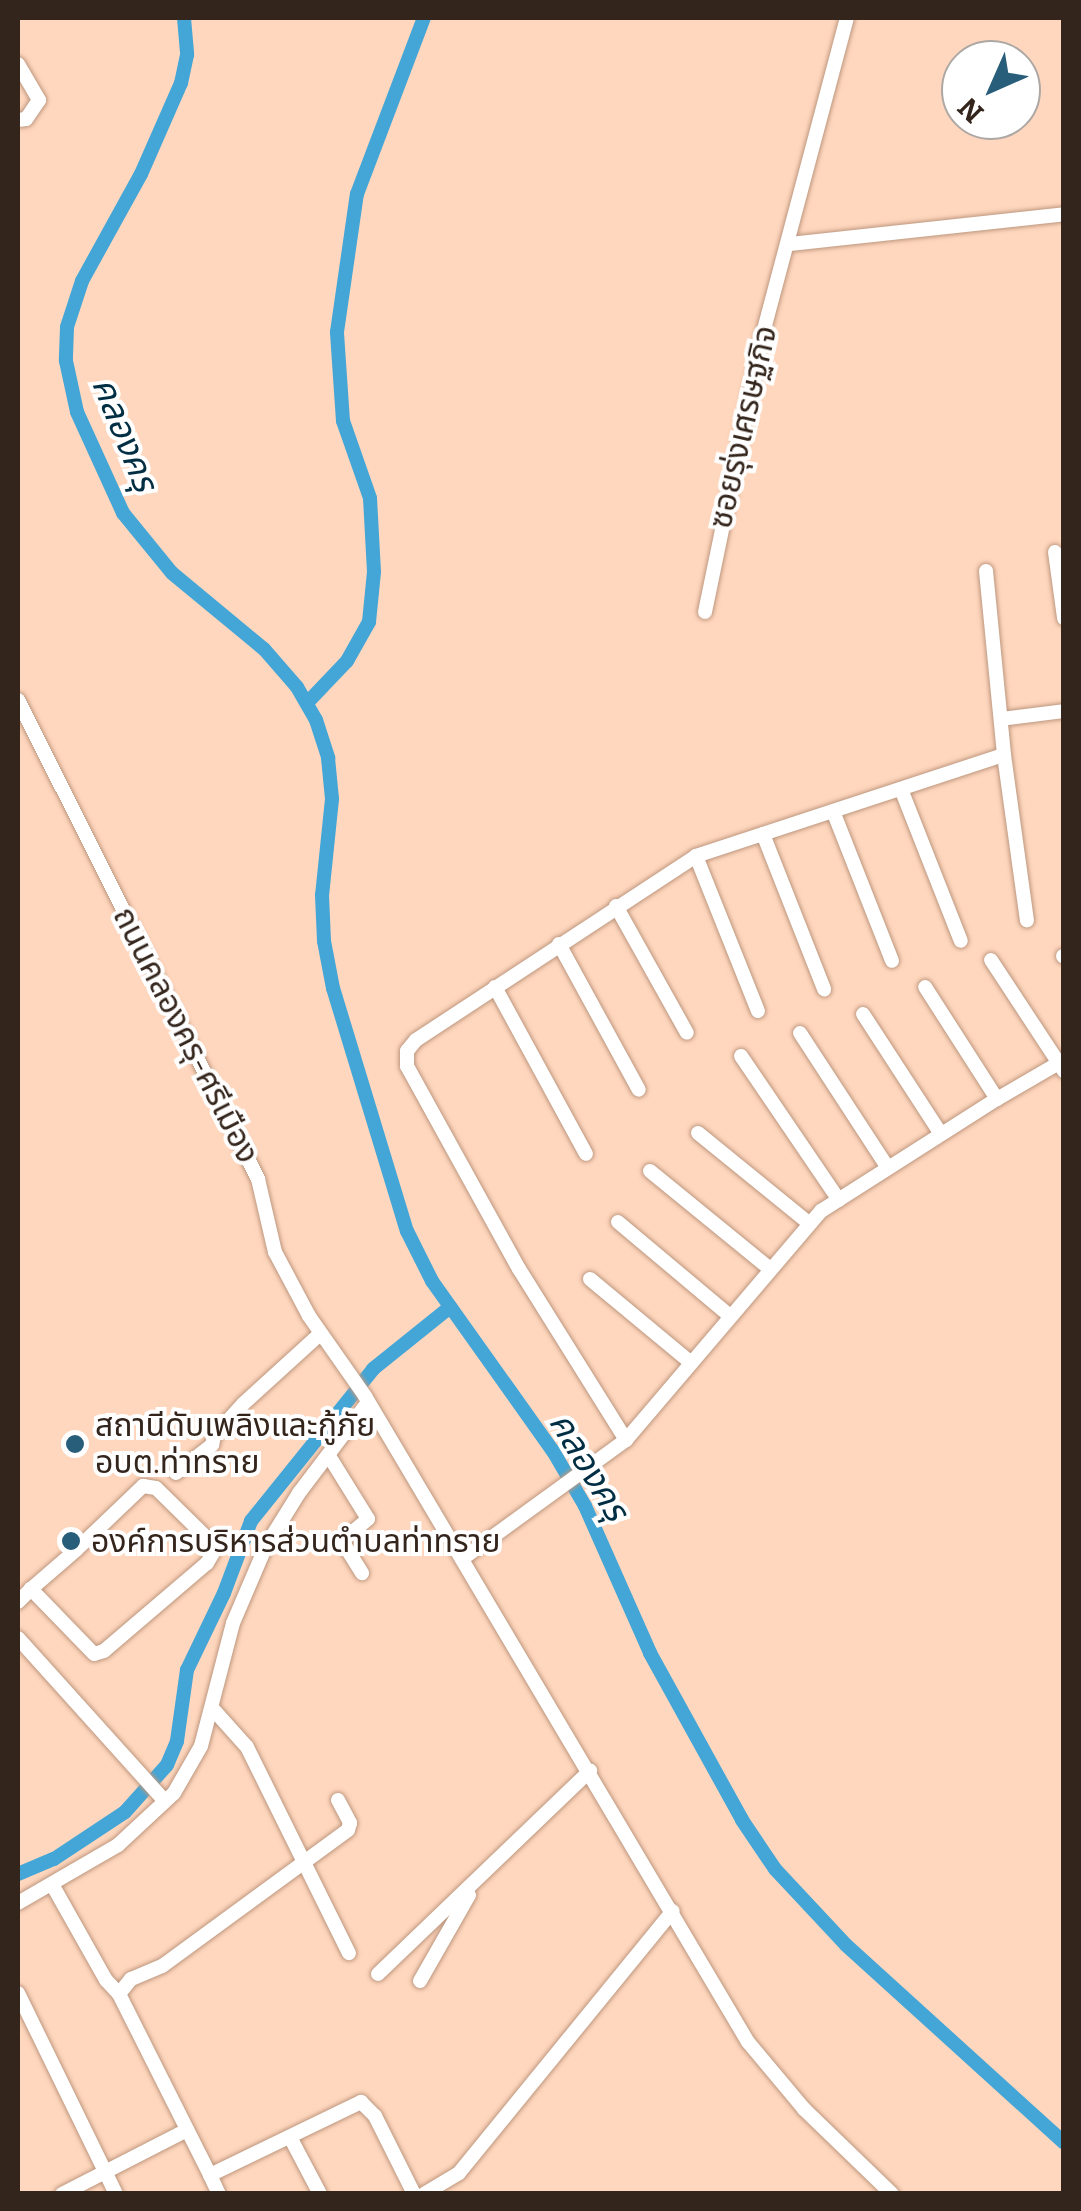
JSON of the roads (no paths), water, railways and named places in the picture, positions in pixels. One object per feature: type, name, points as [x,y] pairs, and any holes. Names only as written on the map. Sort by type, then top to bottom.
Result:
[{"type":"street","name":"ซอยรุ่งเศรษฐกิจ","points":[[705,612],[754,374],[846,18]]},
{"type":"street","points":[[18,64],[39,100],[26,119],[18,120]]},
{"type":"street","points":[[790,244],[1064,214]]},
{"type":"street","points":[[1054,552],[1064,618]]},
{"type":"street","points":[[986,571],[1004,755],[1028,920]]},
{"type":"street","name":"ถนนคลองครุ-ศรีเมือง","points":[[18,703],[258,1178],[276,1252],[320,1334],[367,1399],[764,2065],[892,2194]]},
{"type":"street","points":[[1000,720],[1064,711]]},
{"type":"street","points":[[626,1440],[519,1269],[407,1066],[406,1051],[416,1040],[696,856],[1004,755]]},
{"type":"street","points":[[900,789],[961,941]]},
{"type":"street","points":[[833,811],[892,961]]},
{"type":"street","points":[[764,834],[824,988]]},
{"type":"street","points":[[696,856],[758,1012]]},
{"type":"street","points":[[616,906],[687,1032]]},
{"type":"street","points":[[559,944],[640,1090]]},
{"type":"street","points":[[462,1559],[626,1440],[770,1269],[810,1224],[839,1200],[997,1099],[1062,1065],[991,960]]},
{"type":"street","points":[[495,987],[586,1154]]},
{"type":"street","points":[[926,987],[997,1099]]},
{"type":"street","points":[[863,1014],[941,1134]]},
{"type":"street","points":[[800,1033],[888,1168]]},
{"type":"street","points":[[741,1056],[839,1200]]},
{"type":"street","points":[[698,1132],[810,1224]]},
{"type":"street","points":[[650,1171],[770,1269]]},
{"type":"street","points":[[618,1222],[730,1316]]},
{"type":"street","points":[[590,1279],[691,1363]]},
{"type":"street","points":[[176,1473],[212,1445],[214,1436],[243,1404],[320,1334]]},
{"type":"street","points":[[18,1902],[53,1886],[118,1845],[190,1768],[212,1708],[233,1623],[266,1546],[367,1399]]},
{"type":"street","points":[[329,1456],[368,1519],[342,1542],[362,1573]]},
{"type":"street","points":[[18,1602],[32,1589],[143,1486],[156,1488],[210,1541],[213,1553],[207,1563],[104,1651],[94,1654],[32,1589]]},
{"type":"street","points":[[18,1638],[163,1798]]},
{"type":"street","points":[[212,1708],[247,1747],[349,1953]]},
{"type":"street","points":[[378,1974],[590,1771]]},
{"type":"street","points":[[119,1994],[131,1979],[162,1966],[350,1827],[338,1800]]},
{"type":"street","points":[[420,1981],[475,1882]]},
{"type":"street","points":[[53,1886],[106,1980],[119,1994],[220,2194]]},
{"type":"street","points":[[424,2194],[459,2173],[673,1912]]},
{"type":"street","points":[[18,1992],[116,2194]]},
{"type":"street","points":[[210,2175],[352,2105],[365,2103],[414,2194]]},
{"type":"street","points":[[62,2194],[187,2130]]},
{"type":"street","points":[[290,2136],[320,2194]]},
{"type":"waterway","name":"คลองครุ","points":[[184,18],[187,55],[181,83],[141,174],[82,281],[67,327],[66,361],[77,412],[123,513],[172,573],[264,649],[297,687],[316,720],[328,758],[332,799],[322,895],[324,941],[333,988],[407,1231],[432,1281],[553,1451],[585,1506],[650,1653],[742,1820],[775,1869],[846,1945],[1064,2143]]},
{"type":"waterway","name":"คลองครุ","points":[[307,703],[347,661],[369,622],[374,572],[370,498],[343,421],[337,332],[357,194],[424,18]]},
{"type":"waterway","points":[[18,1874],[54,1859],[125,1812],[167,1765],[177,1741],[187,1670],[224,1593],[251,1521],[373,1369],[450,1307]]},
{"type":"place","name":"สถานีดับเพลิงและกู้ภัย อบต.ท่าทราย","points":[[75,1444]]},
{"type":"place","name":"องค์การบริหารส่วนตำบลท่าทราย","points":[[71,1541]]}]
